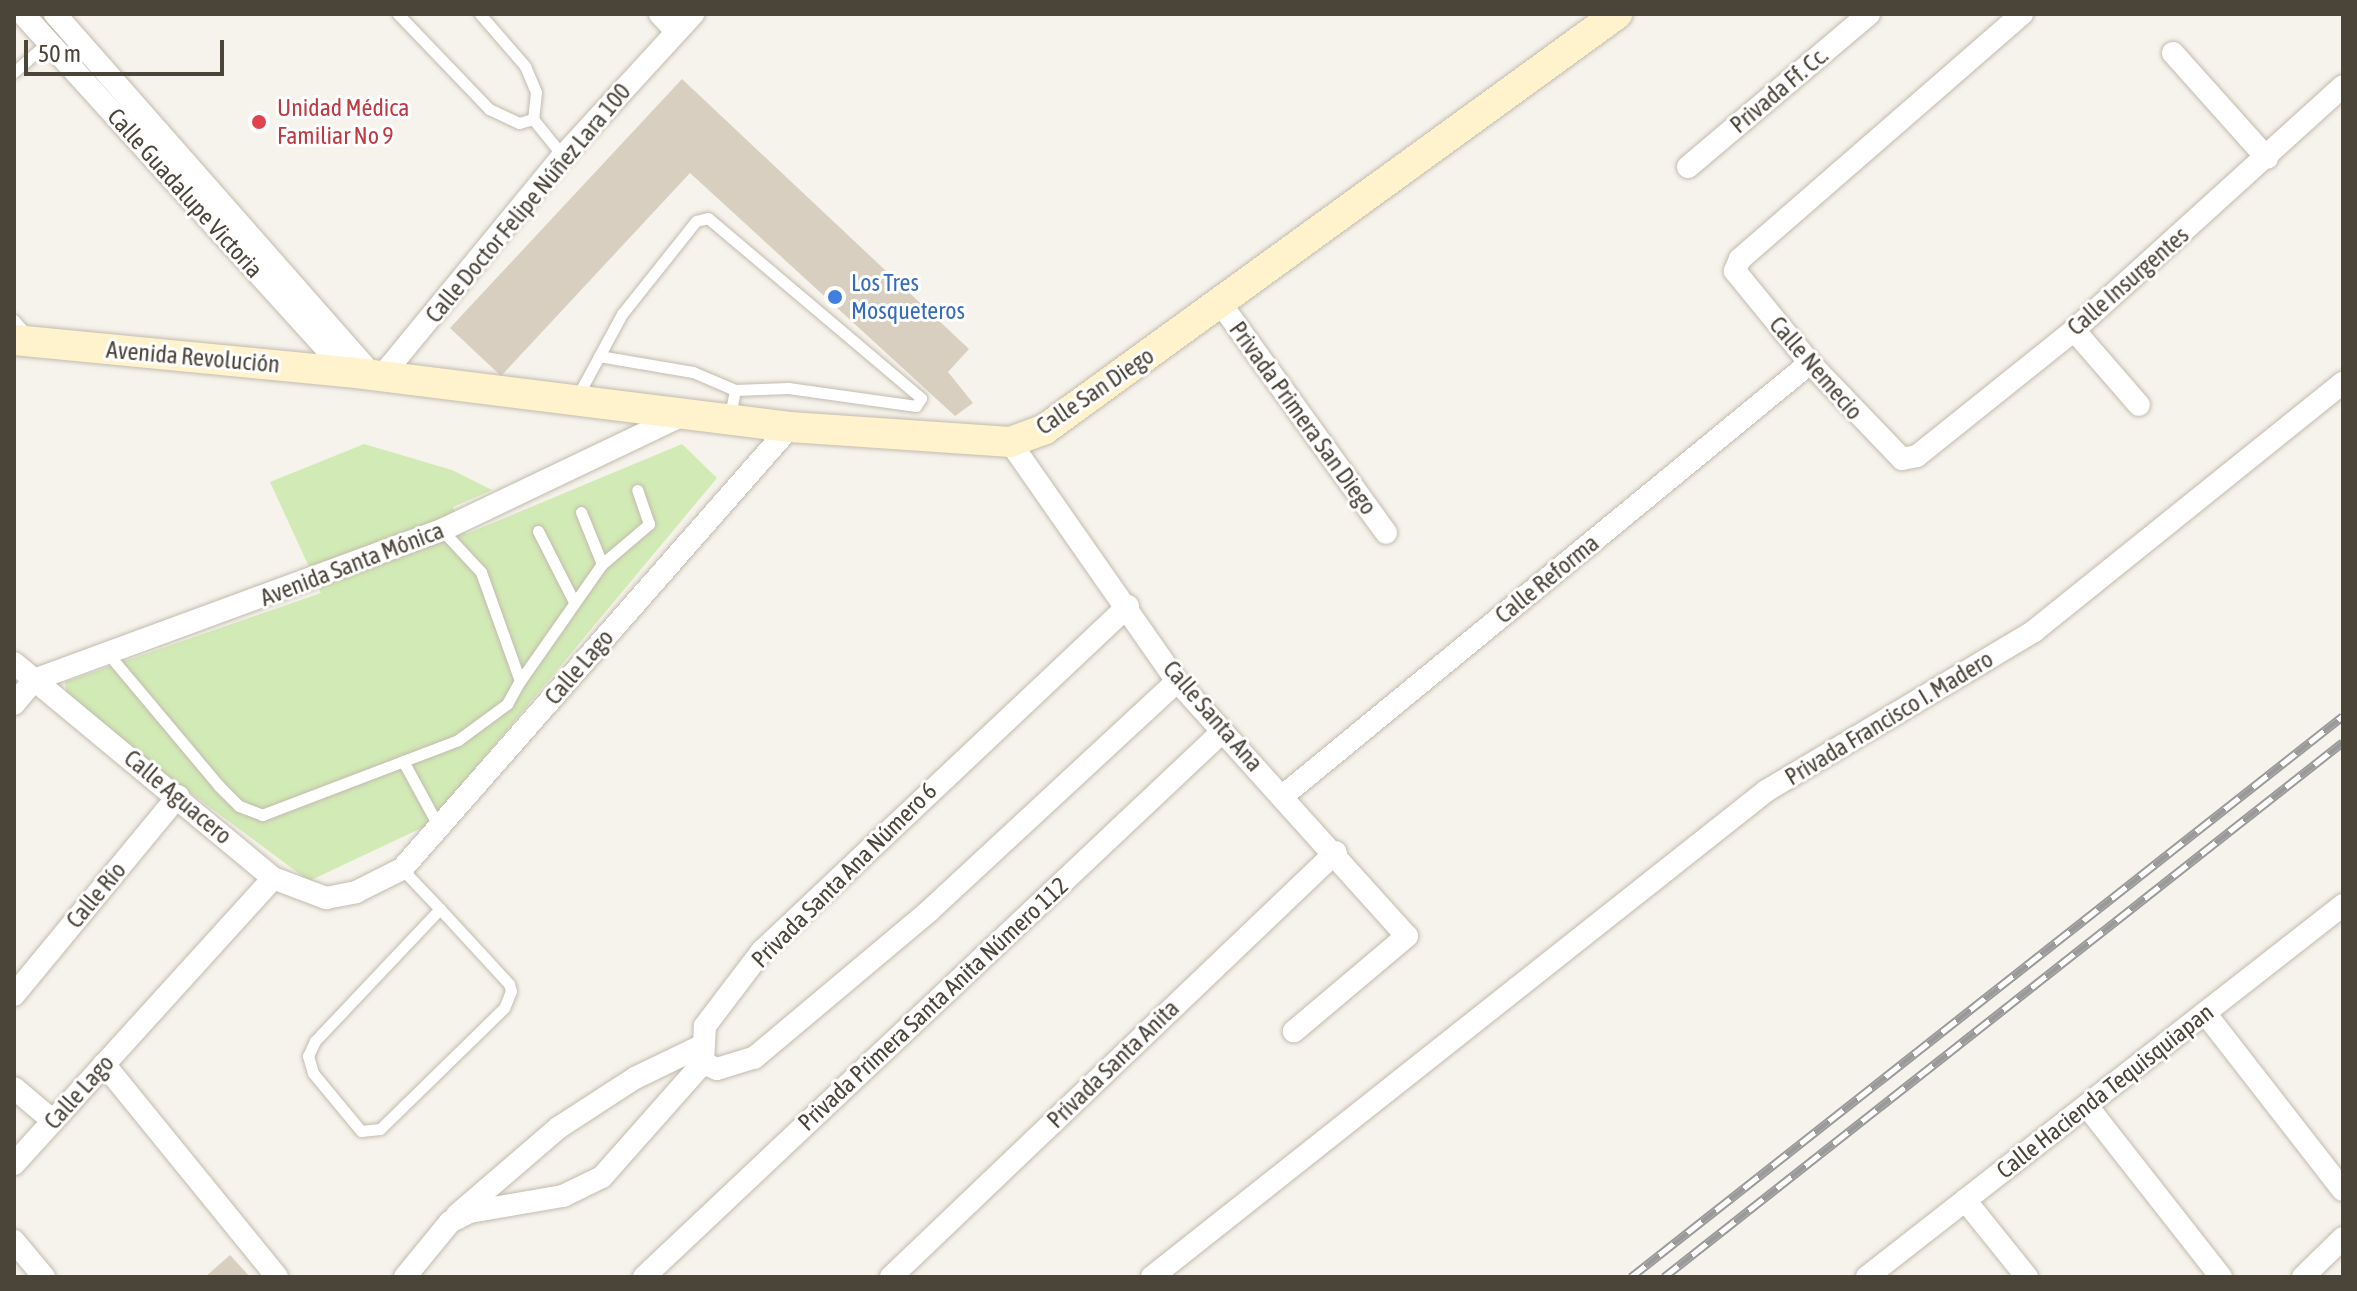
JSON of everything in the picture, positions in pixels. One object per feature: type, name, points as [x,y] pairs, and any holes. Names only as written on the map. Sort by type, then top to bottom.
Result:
[{"type":"main road","name":"Calle San Diego","points":[[367,374],[690,412],[732,403],[790,427],[1010,442],[1045,429],[1617,14]]},
{"type":"main road","name":"Avenida Revolución","points":[[20,334],[367,374]]},
{"type":"street","name":"Calle Guadalupe Victoria","points":[[23,14],[367,374]]},
{"type":"street","name":"Calle Guadalupe Victoria","points":[[55,14],[367,374]]},
{"type":"street","points":[[660,14],[676,31]]},
{"type":"street","name":"Calle Doctor Felipe Núñez Lara 100","points":[[367,374],[693,14]]},
{"type":"street","name":"Privada Ff. Cc.","points":[[1688,167],[1869,14]]},
{"type":"street","name":"Calle Nemecio","points":[[1902,459],[1810,363],[1735,271],[1740,259],[2022,14]]},
{"type":"street","points":[[2173,53],[2267,158]]},
{"type":"street","name":"Calle Insurgentes","points":[[1902,459],[1917,456],[2074,330],[2343,86]]},
{"type":"street","name":"Privada Primera San Diego","points":[[1221,304],[1386,533]]},
{"type":"street","points":[[2074,330],[2139,405]]},
{"type":"street","name":"Calle Reforma","points":[[1284,795],[1810,363]]},
{"type":"street","name":"Privada Francisco I. Madero","points":[[1152,1277],[1766,791],[2034,631],[2343,383]]},
{"type":"street","name":"Avenida Santa Mónica","points":[[34,680],[110,656],[442,530],[690,412]]},
{"type":"street","name":"Calle Lago","points":[[356,892],[402,869],[790,427]]},
{"type":"street","name":"Calle Santa Ana","points":[[1010,442],[1128,606],[1177,681],[1336,852],[1407,936],[1294,1031]]},
{"type":"street","name":"Privada Santa Ana Número 6","points":[[460,1217],[526,1207],[602,1177],[701,1055],[705,1026],[762,951],[1128,606]]},
{"type":"street","name":"Calle Aguacero","points":[[14,663],[178,796],[273,878],[326,898],[356,892]]},
{"type":"street","points":[[14,704],[34,680]]},
{"type":"street","points":[[405,1277],[460,1217],[558,1128],[635,1078],[701,1055],[717,1069],[754,1058],[929,911],[1177,681]]},
{"type":"street","name":"Privada Primera Santa Anita Número 112","points":[[644,1277],[1222,732]]},
{"type":"street","name":"Calle Río","points":[[14,995],[178,796]]},
{"type":"street","name":"Privada Santa Anita","points":[[891,1277],[1336,852]]},
{"type":"street","name":"Calle Lago","points":[[14,1164],[273,878]]},
{"type":"street","name":"Calle Hacienda Tequisquiapan","points":[[1867,1277],[2205,1013],[2340,915]]},
{"type":"street","points":[[2205,1013],[2343,1190]]},
{"type":"street","points":[[104,1064],[277,1277]]},
{"type":"street","points":[[14,1088],[53,1121]]},
{"type":"street","points":[[2087,1106],[2221,1277]]},
{"type":"street","points":[[1965,1200],[2027,1277]]},
{"type":"street","points":[[2303,1277],[2343,1238]]},
{"type":"street","points":[[14,1241],[44,1277]]},
{"type":"lane","points":[[398,14],[489,109],[519,123],[533,119]]},
{"type":"lane","points":[[480,14],[533,81],[533,119],[563,156]]},
{"type":"lane","points":[[14,72],[48,42]]},
{"type":"lane","points":[[576,399],[599,356],[634,298],[696,221],[708,218],[921,398],[916,406],[788,388],[732,403],[693,372],[599,356]]},
{"type":"lane","points":[[110,656],[219,786],[239,806],[262,815],[403,761],[483,726],[520,681],[602,564],[649,524],[637,490]]},
{"type":"lane","points":[[581,512],[602,564]]},
{"type":"lane","points":[[442,530],[481,572],[520,681]]},
{"type":"lane","points":[[538,531],[574,602]]},
{"type":"lane","points":[[403,761],[439,827]]},
{"type":"lane","points":[[402,869],[440,909],[509,984],[510,999],[380,1129],[361,1131],[313,1073],[308,1056],[315,1041],[440,909]]},
{"type":"green space","points":[[364,444],[452,470],[492,490],[453,507],[466,534],[682,444],[717,478],[428,825],[309,881],[67,701],[65,682],[321,593],[270,482]]},
{"type":"building","points":[[682,79],[969,349],[948,372],[973,403],[955,416],[690,173],[501,376],[450,328]]},
{"type":"building","points":[[230,1255],[250,1277],[205,1277]]},
{"type":"railway","points":[[1631,1277],[2343,716]]},
{"type":"railway","points":[[1664,1277],[2343,742]]},
{"type":"place","name":"Unidad Médica Familiar No 9","points":[[259,122]]},
{"type":"place","name":"Los Tres Mosqueteros","points":[[835,297]]}]
